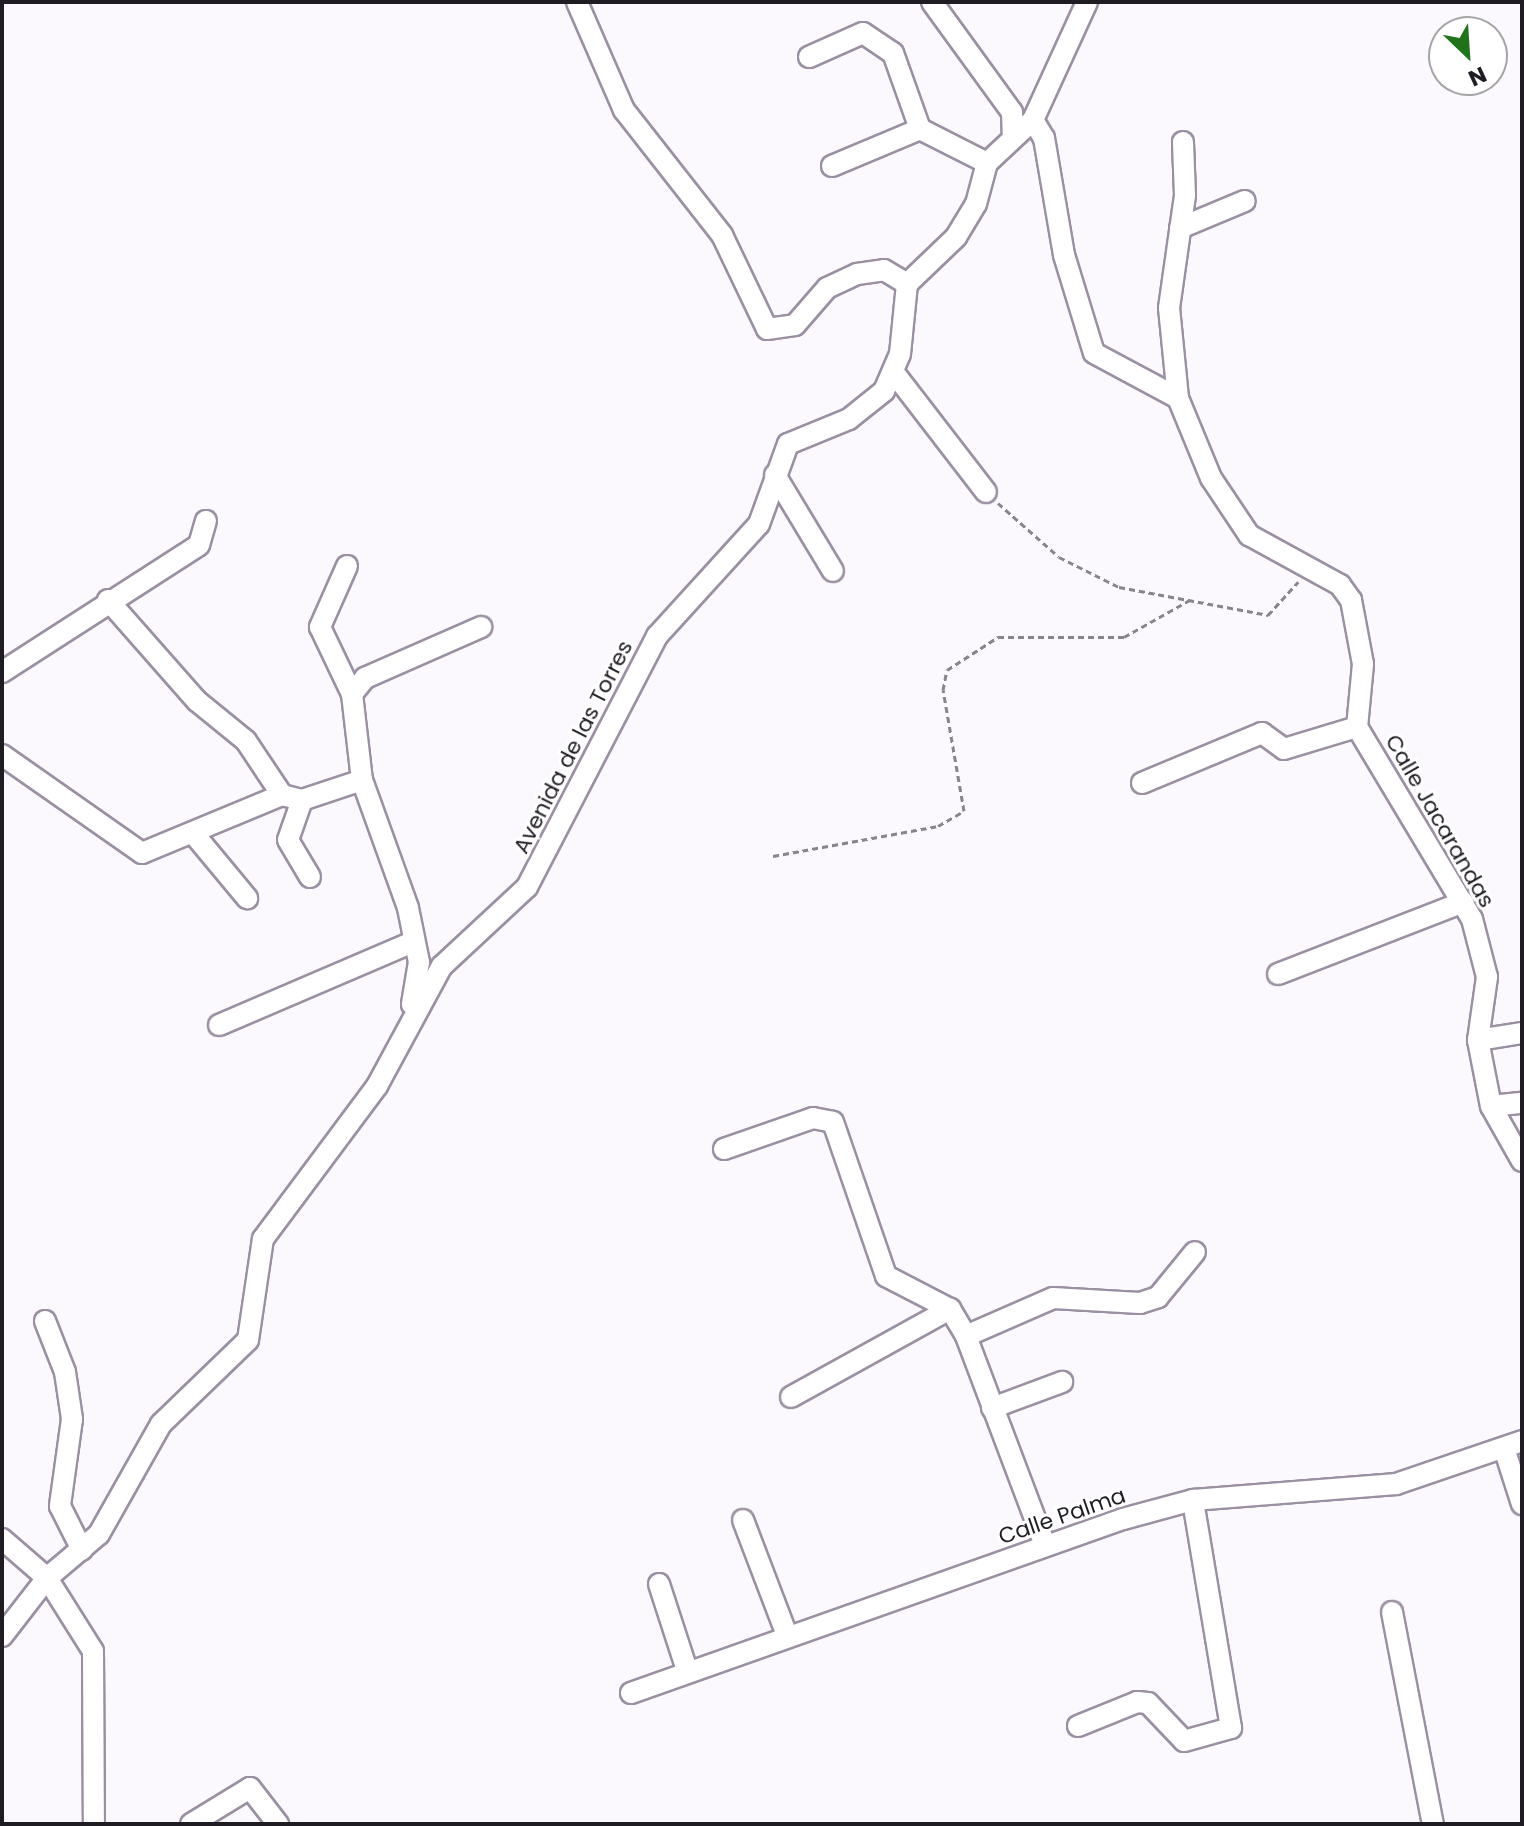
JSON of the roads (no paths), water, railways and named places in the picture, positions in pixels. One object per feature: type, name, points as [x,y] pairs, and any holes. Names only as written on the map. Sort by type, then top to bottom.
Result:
[{"type":"street","points":[[577,2],[624,110],[722,235],[767,329],[795,325],[827,288],[857,274],[884,270],[907,284]]},
{"type":"street","points":[[932,2],[1012,112],[1013,136]]},
{"type":"street","points":[[986,492],[895,374],[907,284],[956,237],[976,204],[987,163],[1033,120],[1087,2]]},
{"type":"street","points":[[809,57],[863,33],[893,53],[920,129],[987,163]]},
{"type":"street","points":[[1033,120],[1044,138],[1048,185],[1085,336],[1110,365],[1178,398],[1177,333],[1169,308],[1180,228],[1183,142]]},
{"type":"street","points":[[832,166],[920,129]]},
{"type":"street","points":[[1180,228],[1245,201]]},
{"type":"street","name":"Avenida de las Torres","points":[[2,1636],[47,1578],[82,1550],[161,1424],[248,1340],[263,1239],[370,1096],[414,1012],[458,945],[527,887],[657,636],[679,604],[747,544],[788,444],[849,419],[895,374]]},
{"type":"street","name":"Calle Jacarandas","points":[[1178,398],[1235,518],[1257,540],[1340,585],[1358,615],[1357,727],[1464,902],[1487,977],[1478,1040],[1491,1106],[1522,1161]]},
{"type":"street","points":[[775,475],[833,571]]},
{"type":"street","points":[[2,672],[108,600],[199,545],[206,521]]},
{"type":"street","points":[[347,566],[320,627],[352,694],[362,780],[419,962],[414,1012]]},
{"type":"street","points":[[108,600],[197,701],[246,741],[292,797],[288,840],[310,877]]},
{"type":"street","points":[[352,694],[365,678],[481,627]]},
{"type":"street","points":[[1142,783],[1262,733],[1292,749],[1357,727]]},
{"type":"street","points":[[2,755],[129,850],[142,853],[292,797],[362,780]]},
{"type":"street","points":[[193,833],[247,898]]},
{"type":"street","points":[[1278,974],[1464,902]]},
{"type":"street","points":[[219,1025],[413,942]]},
{"type":"street","points":[[1478,1040],[1522,1033]]},
{"type":"street","points":[[1491,1106],[1522,1103]]},
{"type":"street","points":[[724,1149],[813,1118],[833,1122],[886,1276],[950,1309],[966,1336],[1045,1545]]},
{"type":"street","points":[[966,1336],[1053,1298],[1140,1303],[1158,1297],[1195,1252]]},
{"type":"street","points":[[791,1397],[950,1309]]},
{"type":"street","points":[[45,1321],[65,1372],[72,1419],[60,1506],[82,1550]]},
{"type":"street","points":[[992,1408],[1062,1382]]},
{"type":"street","points":[[1513,1445],[1522,1504]]},
{"type":"street","name":"Calle Palma","points":[[631,1693],[687,1670],[1045,1545],[1193,1500],[1396,1484],[1513,1445]]},
{"type":"street","points":[[1078,1726],[1137,1702],[1158,1710],[1168,1731],[1184,1741],[1231,1728],[1193,1500]]},
{"type":"street","points":[[743,1520],[787,1635]]},
{"type":"street","points":[[2,1539],[47,1578],[93,1651],[94,1824]]},
{"type":"street","points":[[659,1584],[687,1670]]},
{"type":"street","points":[[1392,1612],[1433,1824]]},
{"type":"street","points":[[191,1824],[250,1788],[278,1824]]}]
